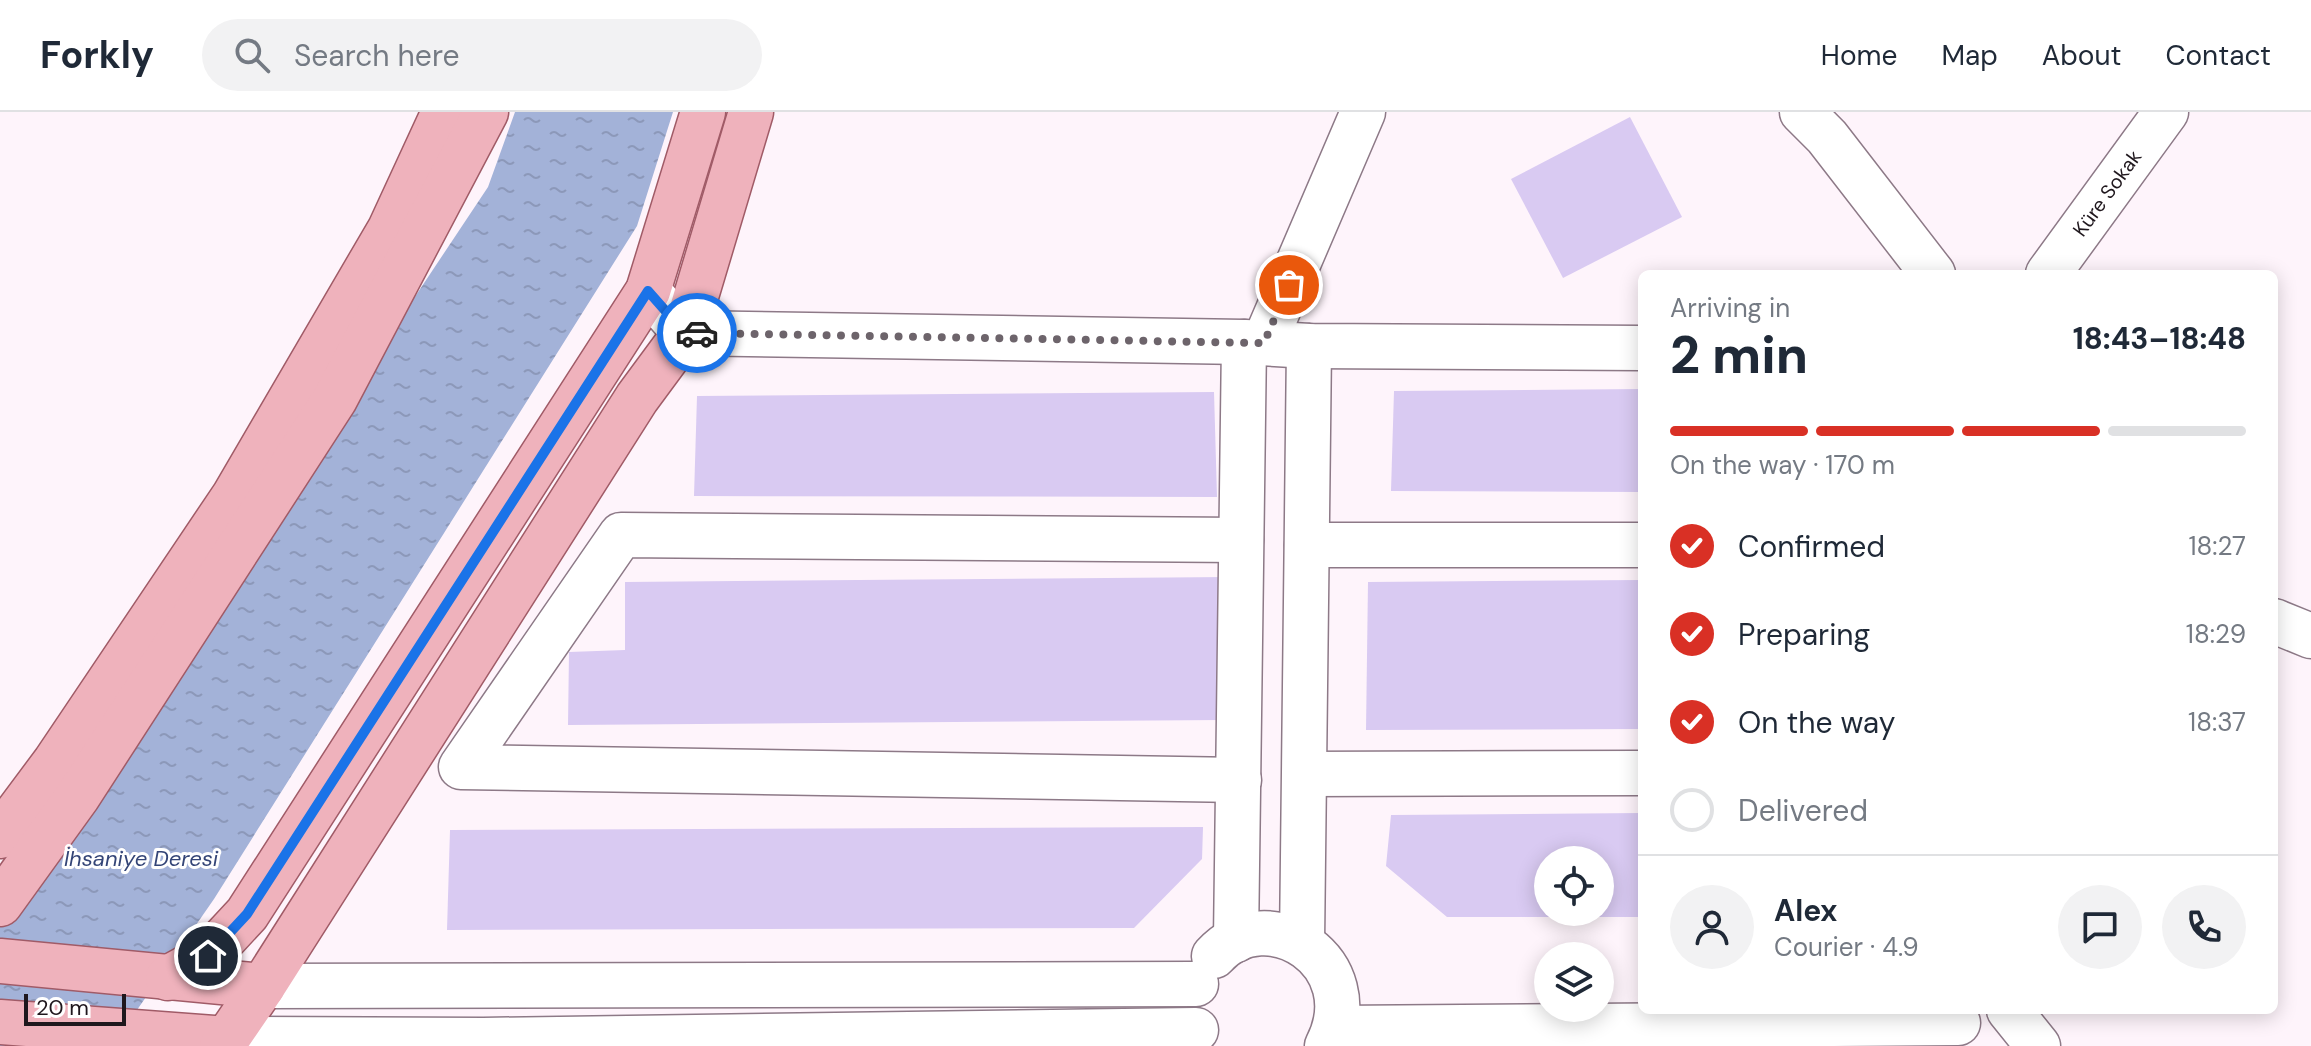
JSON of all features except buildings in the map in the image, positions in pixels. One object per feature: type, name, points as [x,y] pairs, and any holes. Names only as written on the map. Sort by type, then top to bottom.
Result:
[{"type":"main road","points":[[0,836],[55,762],[234,496],[390,229],[444,112]]},
{"type":"main road","points":[[0,904],[78,796],[335,399],[486,112]]},
{"type":"main road","points":[[168,978],[208,956],[247,914],[648,291],[703,112]]},
{"type":"main road","points":[[0,1022],[224,1043],[637,398],[685,333],[751,112]]},
{"type":"main road","points":[[0,961],[263,986]]},
{"type":"street","points":[[1236,940],[1241,540],[1254,343],[1363,112]]},
{"type":"street","points":[[1802,112],[1827,137],[1930,270]]},
{"type":"street","name":"Küre Sokak","points":[[2051,270],[2166,112]]},
{"type":"street","points":[[648,291],[685,333],[1309,346],[1638,348]]},
{"type":"street","points":[[1302,943],[1309,346]]},
{"type":"street","points":[[1239,780],[461,767],[621,535],[1241,540]]},
{"type":"street","points":[[1307,545],[1638,545]]},
{"type":"street","points":[[2278,623],[2311,636]]},
{"type":"street","points":[[1305,774],[1638,773]]},
{"type":"street","points":[[224,1043],[1200,1038],[1192,1007],[1196,984],[1205,966],[1219,951],[1236,940],[1258,934],[1281,935],[1302,943],[1320,958],[1333,977],[1334,1025]]},
{"type":"street","points":[[263,986],[1196,984]]},
{"type":"street","points":[[1614,998],[1638,998]]},
{"type":"street","points":[[1334,1025],[1534,1000]]},
{"type":"street","points":[[2012,1014],[2038,1046]]},
{"type":"street","points":[[1334,1025],[1961,1020]]},
{"type":"water","name":"İhsaniye Deresi","points":[[515,112],[673,112],[637,226],[214,899],[112,1046],[0,1046],[0,920],[488,187]]},
{"type":"way so far","points":[[697,333],[1264,343],[1289,285]]},
{"type":"route","points":[[208,956],[247,914],[648,291],[685,333],[697,333]]}]
